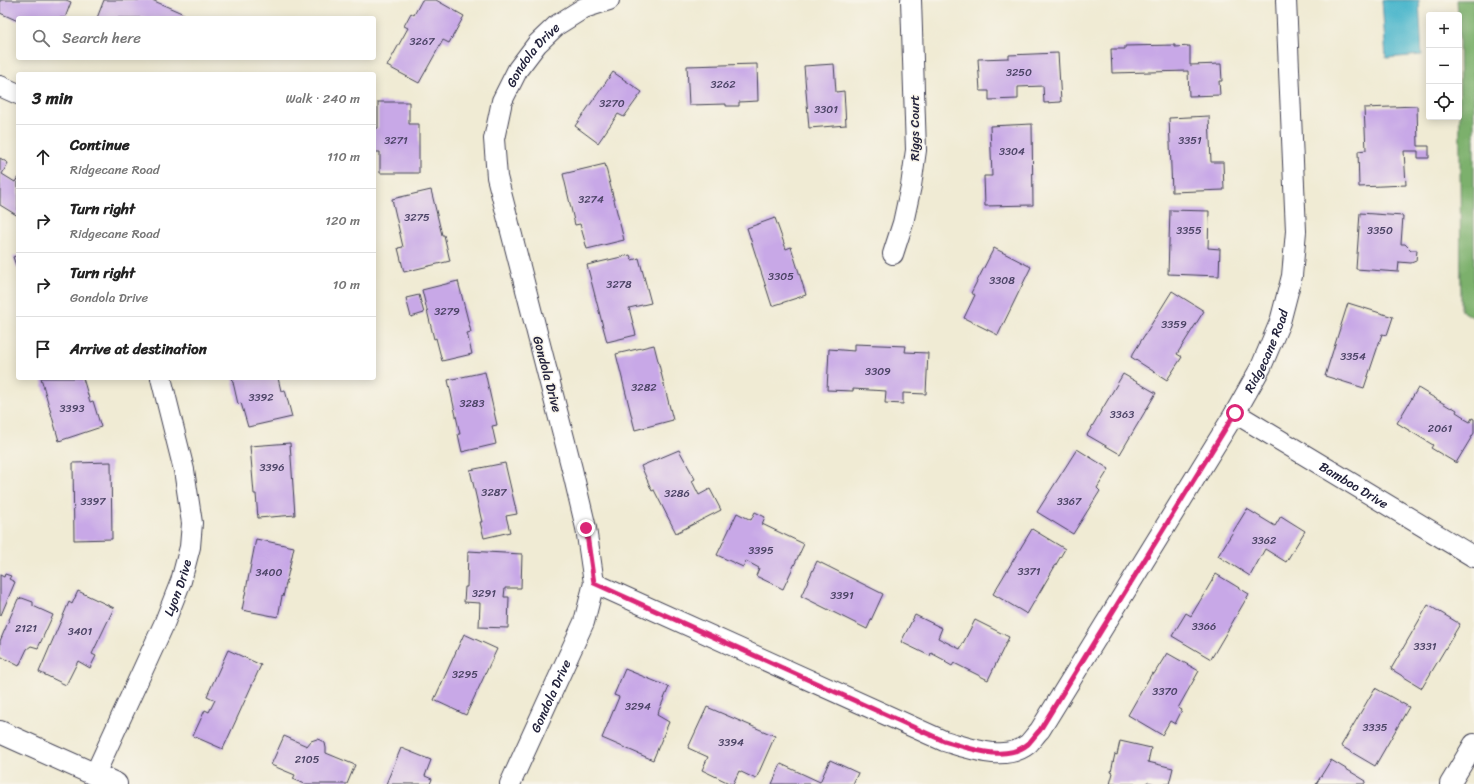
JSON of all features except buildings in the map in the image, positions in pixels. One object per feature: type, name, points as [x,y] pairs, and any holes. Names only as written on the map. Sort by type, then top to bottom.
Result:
[{"type":"street","name":"Gondola Drive","points":[[510,784],[584,622],[594,583],[586,528],[572,469],[497,177],[494,139],[502,101],[518,69],[537,44],[557,25],[584,8],[610,0]]},
{"type":"street","name":"Riggs Court","points":[[893,254],[903,223],[911,186],[916,150],[911,0]]},
{"type":"street","name":"Ridgecane Road","points":[[594,583],[944,741],[976,750],[1000,753],[1017,750],[1028,744],[1040,730],[1235,413],[1262,367],[1280,322],[1292,276],[1296,231],[1286,0]]},
{"type":"street","points":[[0,86],[16,93]]},
{"type":"street","name":"Lyon Drive","points":[[93,779],[164,624],[181,581],[190,547],[192,523],[184,470],[162,380]]},
{"type":"street","name":"Bamboo Drive","points":[[1235,413],[1474,557]]},
{"type":"street","points":[[0,732],[93,779],[116,784]]},
{"type":"street","points":[[1450,784],[1474,744]]},
{"type":"green space","points":[[1457,0],[1474,0],[1474,318],[1461,310],[1460,120],[1462,120],[1462,12],[1458,12]]},
{"type":"water","points":[[1382,0],[1419,0],[1422,55],[1386,58]]},
{"type":"route","points":[[586,528],[594,583],[944,741],[976,750],[1000,753],[1017,750],[1028,744],[1040,730],[1235,413]]}]
